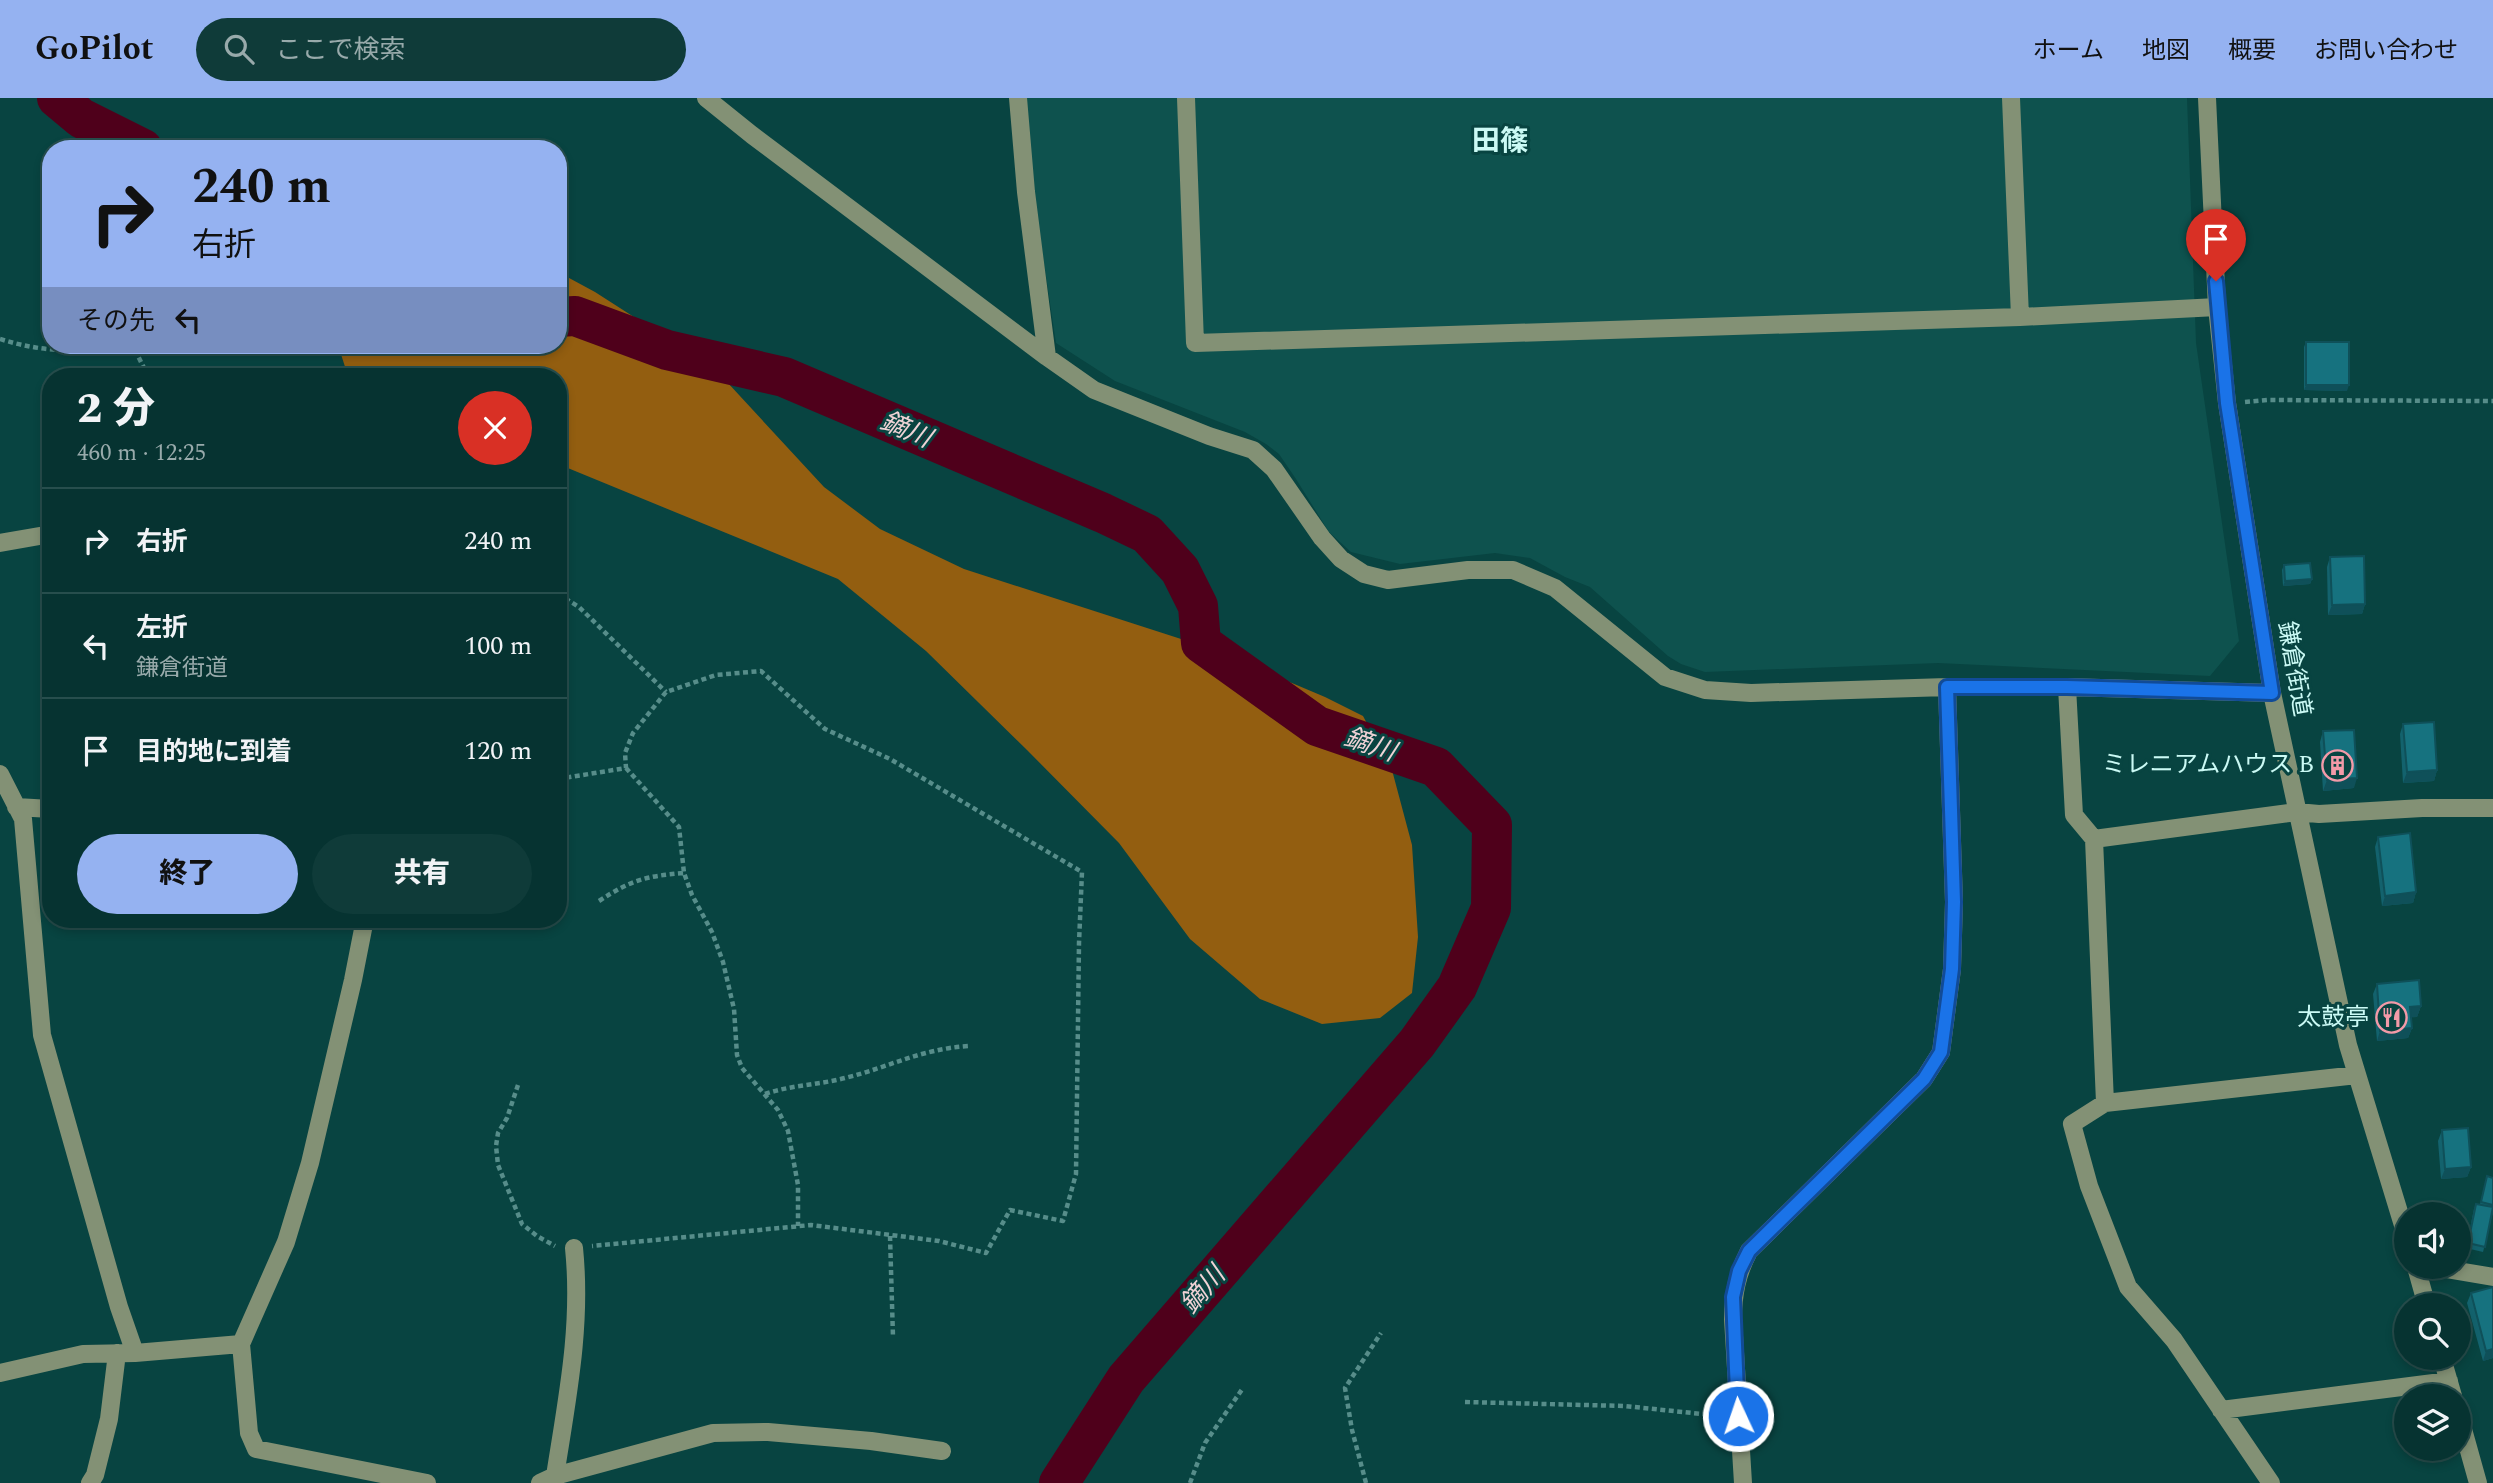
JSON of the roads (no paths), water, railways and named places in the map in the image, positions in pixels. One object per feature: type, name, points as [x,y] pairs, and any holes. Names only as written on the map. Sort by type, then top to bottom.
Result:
[{"type":"street","points":[[706,98],[1094,390],[1209,436],[1253,450],[1274,469],[1322,538],[1341,559],[1364,574],[1388,580],[1468,570],[1513,570],[1555,588],[1665,677],[1705,690],[1751,693],[1947,687],[2067,687],[2272,693]]},
{"type":"street","points":[[1018,98],[1026,192],[1047,357]]},
{"type":"street","points":[[1186,98],[1195,342],[2020,317],[2217,307]]},
{"type":"street","points":[[2011,98],[2020,317]]},
{"type":"street","name":"鎌倉街道","points":[[2207,98],[2217,307],[2227,403],[2272,693],[2348,1045],[2396,1202]]},
{"type":"street","points":[[0,544],[42,536]]},
{"type":"street","points":[[1743,1483],[1733,1319],[1733,1297],[1739,1271],[1749,1251],[1924,1079],[1941,1052],[1952,969],[1954,902],[1947,687]]},
{"type":"street","points":[[2067,687],[2074,815],[2094,839],[2105,1103]]},
{"type":"street","points":[[0,774],[23,819],[43,1035],[115,1294],[126,1353],[95,1475],[90,1483]]},
{"type":"street","points":[[16,807],[42,808]]},
{"type":"street","points":[[2094,839],[2297,812],[2319,814],[2421,808],[2493,808]]},
{"type":"street","points":[[363,928],[306,1176],[286,1242],[241,1343],[249,1433],[256,1449],[427,1483]]},
{"type":"street","points":[[2271,1483],[2174,1340],[2128,1287],[2088,1186],[2072,1124],[2105,1103],[2357,1075]]},
{"type":"street","points":[[574,1248],[578,1281],[576,1341],[548,1479],[588,1475],[713,1433],[768,1432],[871,1441],[942,1451]]},
{"type":"street","points":[[2471,1273],[2493,1277]]},
{"type":"street","points":[[0,1373],[83,1354],[241,1343]]},
{"type":"street","points":[[2221,1410],[2394,1394]]},
{"type":"street","points":[[2471,1458],[2478,1483]]},
{"type":"waterway","name":"鏑川","points":[[57,98],[81,118],[125,140]]},
{"type":"waterway","name":"鏑川","points":[[567,316],[575,316],[667,350],[784,377],[1147,534],[1180,570],[1198,606],[1201,643],[1317,726],[1436,767],[1492,825],[1491,908],[1457,987],[1417,1043],[1126,1379],[1059,1483]]},
{"type":"place","name":"ミレニアムハウス B","points":[[2337,765]]},
{"type":"place","name":"太鼓亭","points":[[2392,1018]]},
{"type":"district","name":"田篠","points":[[1500,141]]}]
